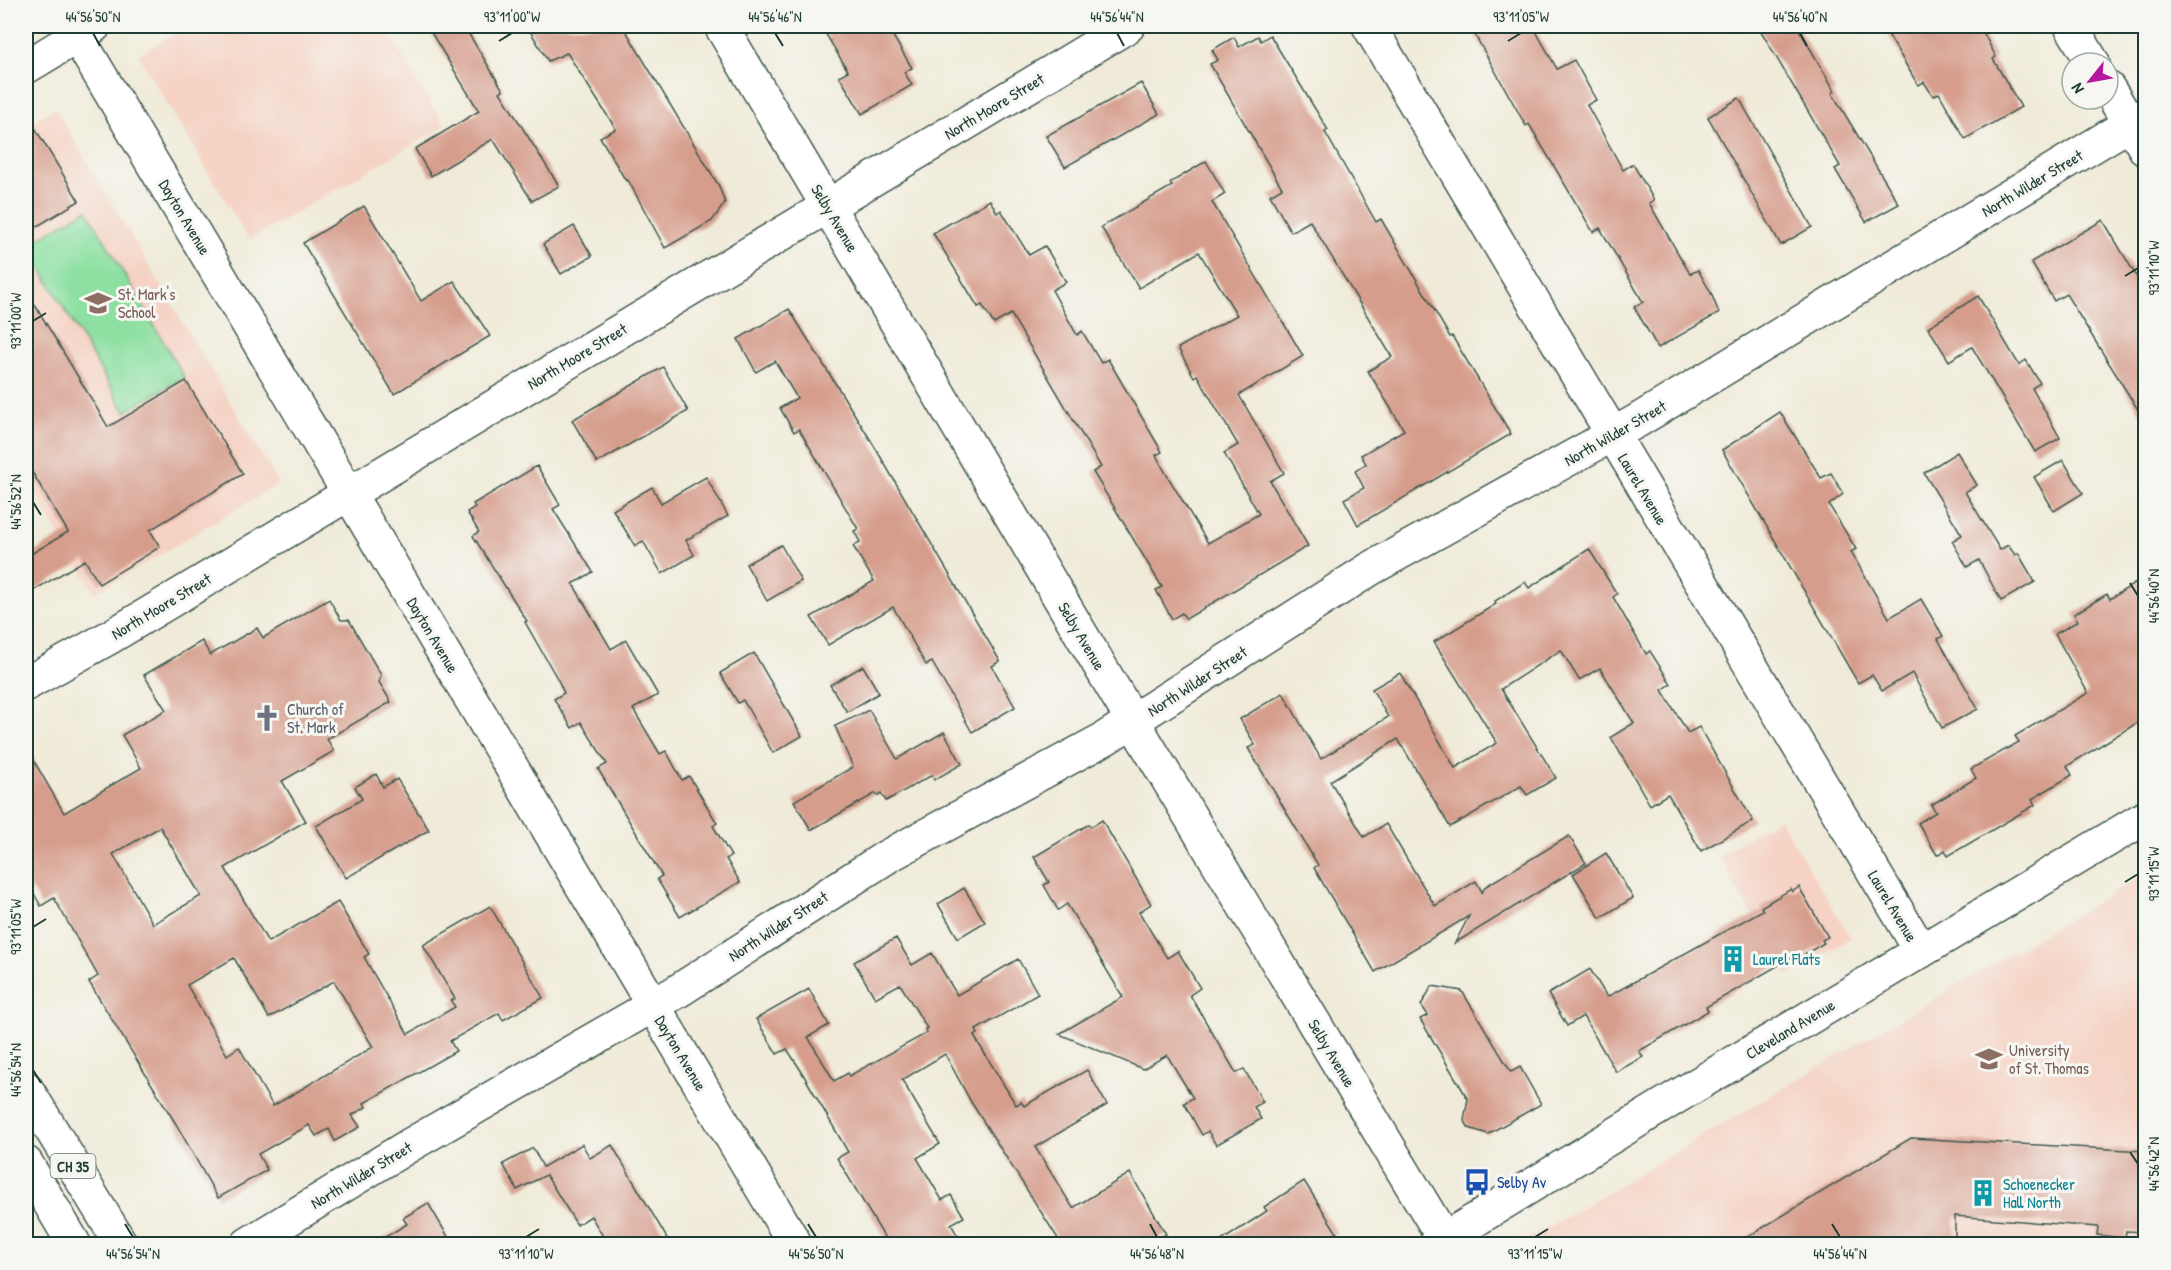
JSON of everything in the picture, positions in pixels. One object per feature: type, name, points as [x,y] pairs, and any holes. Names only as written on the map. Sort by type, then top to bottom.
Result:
[{"type":"street","name":"Selby Avenue","points":[[721,26],[1443,1243]]},
{"type":"street","name":"North Moore Street","points":[[26,684],[1128,26]]},
{"type":"street","name":"Laurel Avenue","points":[[1369,26],[1921,951]]},
{"type":"street","points":[[2071,26],[2087,51]]},
{"type":"street","points":[[26,67],[81,29]]},
{"type":"street","name":"Dayton Avenue","points":[[81,29],[349,493],[795,1245]]},
{"type":"street","points":[[2120,103],[2140,129]]},
{"type":"street","name":"North Wilder Street","points":[[248,1245],[410,1144],[652,1006],[888,856],[1133,722],[1370,569],[1611,435],[2140,129]]},
{"type":"street","name":"Cleveland Avenue","points":[[1443,1243],[2145,817]]},
{"type":"street","name":"CH 35","points":[[26,1088],[121,1245]]},
{"type":"street","name":"CH 35","points":[[26,1163],[75,1245]]},
{"type":"shaded area","points":[[187,26],[384,26],[445,126],[249,240],[138,55]]},
{"type":"shaded area","name":"St. Mark's School","points":[[55,108],[279,484],[95,593],[26,480],[26,125]]},
{"type":"shaded area","points":[[1779,818],[1851,938],[1787,976],[1718,856]]},
{"type":"shaded area","name":"University of St. Thomas","points":[[2145,874],[2145,1244],[1520,1244]]},
{"type":"green space","points":[[87,210],[184,377],[125,412],[27,245]]},
{"type":"building","points":[[427,26],[464,26],[503,90],[500,92],[559,186],[532,201],[493,139],[431,176],[415,149],[479,111]]},
{"type":"building","points":[[527,26],[623,26],[719,186],[725,203],[712,221],[665,248],[628,180],[626,181],[600,137],[616,129],[567,53],[548,61]]},
{"type":"building","points":[[821,26],[887,26],[912,68],[904,72],[912,85],[862,114],[839,76],[848,71]]},
{"type":"building","points":[[1470,26],[1533,26],[1557,69],[1574,60],[1596,100],[1587,105],[1623,170],[1633,164],[1654,200],[1649,203],[1690,274],[1698,270],[1719,313],[1658,348],[1634,307],[1643,302],[1600,228],[1593,232],[1529,124],[1526,126]]},
{"type":"building","points":[[1758,26],[1797,26],[1835,91],[1832,93],[1899,204],[1866,222],[1835,169],[1840,166]]},
{"type":"building","points":[[1883,26],[1980,26],[1996,57],[1993,59],[2021,107],[1965,139],[1939,93],[1933,96],[1924,82],[1918,85]]},
{"type":"building","points":[[1270,35],[1328,130],[1325,132],[1376,222],[1381,219],[1450,337],[1452,336],[1511,434],[1358,525],[1344,499],[1364,488],[1355,471],[1366,464],[1361,455],[1404,430],[1368,371],[1392,357],[1310,221],[1291,232],[1270,195],[1282,188],[1210,64],[1218,60],[1212,50],[1234,37],[1239,47],[1258,36],[1261,41]]},
{"type":"building","points":[[1141,83],[1159,114],[1065,167],[1046,136]]},
{"type":"building","points":[[1739,98],[1812,227],[1781,245],[1708,117]]},
{"type":"building","points":[[26,113],[79,201],[26,233]]},
{"type":"building","points":[[1206,161],[1225,194],[1212,202],[1303,356],[1239,395],[1284,473],[1270,481],[1308,546],[1186,619],[1182,613],[1172,619],[1156,590],[1162,587],[1093,472],[1101,467],[1011,314],[994,324],[982,305],[978,307],[933,233],[990,200],[997,213],[1001,210],[1029,255],[1045,246],[1066,282],[1052,290],[1077,335],[1082,331],[1101,363],[1108,359],[1162,452],[1156,455],[1165,472],[1208,543],[1259,514],[1224,453],[1238,445],[1197,375],[1194,377],[1178,348],[1237,315],[1199,252],[1139,288],[1101,227],[1172,186],[1170,183]]},
{"type":"building","points":[[364,206],[421,301],[454,281],[490,336],[394,394],[303,243]]},
{"type":"building","points":[[2103,220],[2145,291],[2145,421],[2066,294],[2054,301],[2031,262]]},
{"type":"building","points":[[574,226],[592,256],[561,274],[543,244]]},
{"type":"building","points":[[26,290],[108,427],[186,381],[243,474],[150,530],[160,547],[99,584],[85,560],[26,595],[26,557],[68,532],[26,462]]},
{"type":"building","points":[[1978,296],[2019,365],[2026,360],[2040,383],[2032,388],[2060,438],[2035,452],[1972,347],[1949,361],[1928,327]]},
{"type":"building","points":[[789,309],[873,444],[1000,661],[992,666],[1015,707],[972,732],[932,662],[926,665],[893,607],[828,645],[811,617],[874,581],[853,546],[860,542],[854,531],[858,529],[799,429],[794,432],[780,408],[797,398],[775,361],[756,372],[738,339]]},
{"type":"building","points":[[663,367],[688,411],[597,463],[572,420]]},
{"type":"building","points":[[1780,412],[1821,478],[1831,473],[1843,494],[1829,505],[1856,549],[1851,552],[1889,618],[1921,599],[1943,636],[1938,639],[1978,709],[1942,728],[1912,673],[1882,691],[1872,675],[1858,683],[1722,450]]},
{"type":"building","points":[[1957,452],[1977,485],[1965,492],[2000,550],[2008,545],[2015,555],[2018,553],[2035,582],[2001,601],[1979,560],[1967,567],[1952,541],[1962,535],[1924,473]]},
{"type":"building","points":[[2063,460],[2083,493],[2054,511],[2034,477]]},
{"type":"building","points":[[537,466],[560,505],[553,509],[593,572],[573,584],[611,649],[626,640],[658,695],[633,709],[660,754],[666,751],[682,780],[689,776],[717,823],[713,826],[731,856],[726,859],[740,882],[680,917],[657,879],[662,876],[598,769],[607,764],[581,722],[572,728],[554,699],[564,693],[558,680],[525,622],[527,621],[473,536],[479,532],[467,512],[475,507],[473,504]]},
{"type":"building","points":[[706,477],[728,516],[686,540],[694,555],[662,574],[643,541],[635,546],[613,510],[652,487],[661,503]]},
{"type":"building","points":[[781,545],[801,581],[767,601],[746,564]]},
{"type":"building","points":[[1589,549],[1617,594],[1613,597],[1646,654],[1650,651],[1671,684],[1662,690],[1688,733],[1699,727],[1753,821],[1701,851],[1668,794],[1650,805],[1611,737],[1634,723],[1600,668],[1579,680],[1561,650],[1501,689],[1556,778],[1527,795],[1521,786],[1450,827],[1398,739],[1330,781],[1364,837],[1386,824],[1435,906],[1476,881],[1482,892],[1486,886],[1569,836],[1586,863],[1455,943],[1469,916],[1375,972],[1314,868],[1318,865],[1248,748],[1255,745],[1240,719],[1283,693],[1321,759],[1388,717],[1372,689],[1400,673],[1455,768],[1497,743],[1434,642],[1496,604],[1495,601],[1525,582],[1529,588]]},
{"type":"building","points":[[2145,577],[2145,718],[2067,766],[2072,775],[2032,799],[2035,805],[1948,856],[1945,850],[1937,855],[1918,823],[1936,812],[1931,805],[1976,778],[1971,769],[2019,742],[2015,736],[2088,693],[2055,634],[2078,621],[2074,614],[2107,594],[2110,599]]},
{"type":"building","points":[[329,599],[341,620],[349,620],[381,675],[379,682],[391,702],[327,739],[334,751],[282,781],[306,821],[225,868],[268,942],[338,902],[369,954],[364,957],[408,1034],[455,1007],[451,1001],[455,999],[423,945],[490,906],[543,998],[503,1020],[499,1013],[450,1041],[456,1051],[364,1103],[366,1107],[352,1115],[360,1127],[335,1141],[329,1129],[316,1136],[309,1125],[258,1154],[267,1170],[218,1198],[176,1124],[89,982],[98,976],[54,898],[41,906],[26,880],[26,747],[64,813],[141,768],[122,735],[166,710],[144,675],[202,641],[210,655],[257,628],[263,638]],"holes":[[[160,827],[201,896],[153,924],[113,854]],[[234,958],[269,1018],[334,981],[373,1047],[273,1106],[239,1047],[227,1055],[187,985]]]},
{"type":"building","points":[[754,653],[802,736],[773,753],[743,700],[738,703],[720,673]]},
{"type":"building","points":[[863,666],[879,693],[847,712],[830,685]]},
{"type":"building","points":[[869,710],[897,759],[944,732],[962,764],[934,780],[932,775],[886,801],[881,793],[877,796],[876,793],[811,830],[794,801],[853,767],[835,726]]},
{"type":"building","points":[[376,774],[383,787],[397,779],[429,830],[346,878],[316,826],[362,799],[355,787]]},
{"type":"building","points":[[1102,820],[1151,904],[1139,912],[1167,958],[1178,951],[1200,988],[1190,995],[1236,1073],[1244,1069],[1263,1102],[1254,1107],[1261,1119],[1216,1145],[1208,1131],[1202,1135],[1184,1103],[1193,1098],[1167,1055],[1143,1069],[1059,1034],[1123,997],[1067,904],[1058,910],[1044,885],[1049,882],[1034,857],[1089,824],[1091,827]]},
{"type":"building","points":[[1606,853],[1633,898],[1600,918],[1573,874]]},
{"type":"building","name":"Laurel Flats","points":[[1799,887],[1828,937],[1822,940],[1824,943],[1793,961],[1791,958],[1706,1007],[1708,1011],[1639,1051],[1643,1057],[1616,1072],[1583,1016],[1567,1026],[1548,994],[1590,969],[1607,997],[1763,910],[1761,907],[1791,889],[1792,892]]},
{"type":"building","points":[[964,888],[985,922],[958,938],[938,904]]},
{"type":"building","points":[[896,938],[912,965],[932,953],[957,995],[1018,959],[1038,994],[976,1030],[978,1034],[974,1036],[1016,1105],[1021,1102],[1024,1106],[1087,1070],[1107,1105],[1035,1147],[1073,1208],[1130,1173],[1166,1234],[1148,1245],[1062,1245],[971,1102],[945,1054],[902,1080],[940,1144],[917,1158],[942,1200],[951,1195],[964,1217],[951,1224],[963,1245],[889,1245],[837,1158],[848,1152],[800,1069],[787,1049],[777,1054],[756,1019],[809,989],[829,1025],[808,1037],[834,1081],[848,1073],[849,1076],[927,1033],[925,1029],[927,1028],[900,984],[875,998],[854,962]]},
{"type":"building","points":[[1432,986],[1462,991],[1511,1072],[1520,1067],[1541,1104],[1488,1134],[1469,1128],[1464,1120],[1468,1099],[1420,1019],[1428,1015],[1421,1005]]},
{"type":"building","name":"Schoenecker Hall North","points":[[1911,1138],[2145,1151],[2145,1232],[2126,1231],[2125,1238],[2097,1235],[2098,1227],[1955,1216],[1955,1245],[1734,1245]]},
{"type":"building","points":[[582,1144],[590,1158],[612,1145],[671,1245],[608,1245],[591,1216],[577,1225],[546,1175],[517,1190],[503,1164],[533,1148],[543,1167]]},
{"type":"building","points":[[1304,1181],[1337,1233],[1318,1245],[1215,1245],[1267,1211],[1264,1207]]},
{"type":"building","points":[[428,1203],[453,1245],[372,1245],[407,1224],[403,1218]]},
{"type":"place","name":"St. Mark's School","points":[[98,303]]},
{"type":"place","name":"Church of St. Mark","points":[[267,718]]},
{"type":"place","name":"Laurel Flats","points":[[1733,959]]},
{"type":"place","name":"University of St. Thomas","points":[[1989,1059]]},
{"type":"place","name":"Selby Av","points":[[1477,1182]]},
{"type":"place","name":"Schoenecker Hall North","points":[[1983,1193]]}]
